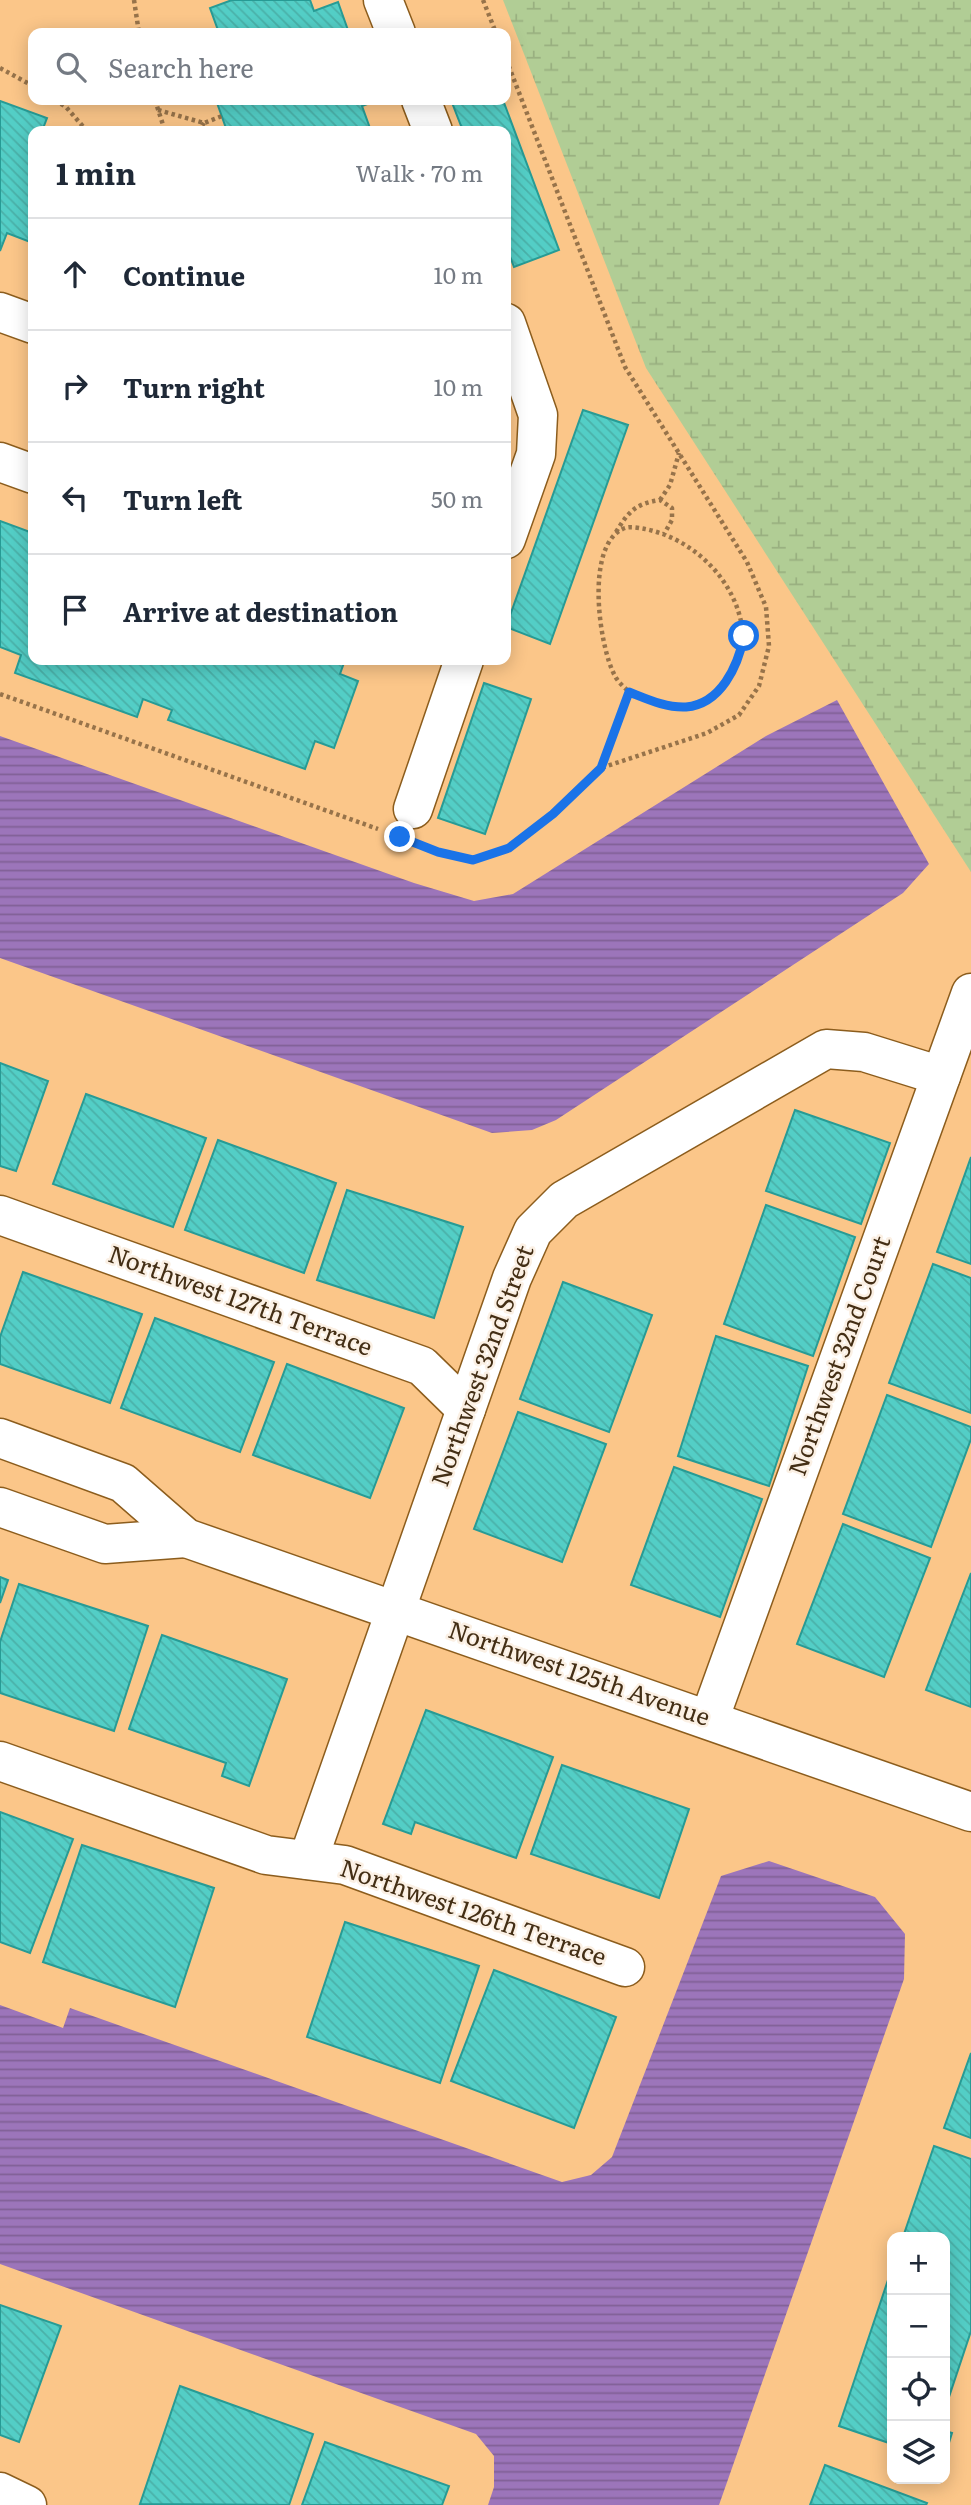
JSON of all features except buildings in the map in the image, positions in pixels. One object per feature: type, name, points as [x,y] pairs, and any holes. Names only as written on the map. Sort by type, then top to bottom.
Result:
[{"type":"street","points":[[383,0],[394,28]]},
{"type":"street","points":[[423,105],[431,126]]},
{"type":"street","points":[[0,312],[28,322]]},
{"type":"street","points":[[511,337],[538,415],[536,454],[513,494]]},
{"type":"street","points":[[0,462],[28,472]]},
{"type":"street","points":[[400,821],[462,665]]},
{"type":"street","name":"Northwest 32nd Court","points":[[709,1720],[971,993]]},
{"type":"street","name":"Northwest 32nd Street","points":[[308,1860],[512,1278],[533,1231],[564,1200],[826,1049],[864,1052],[941,1076]]},
{"type":"street","name":"Northwest 127th Terrace","points":[[0,1215],[422,1366],[466,1409]]},
{"type":"street","name":"Northwest 125th Avenue","points":[[0,1438],[123,1483],[186,1538],[971,1812]]},
{"type":"street","name":"Northwest 125th Avenue","points":[[0,1507],[104,1544],[186,1538]]},
{"type":"street","name":"Northwest 126th Terrace","points":[[0,1761],[266,1855],[345,1865],[625,1966]]},
{"type":"street","points":[[0,2492],[27,2505]]},
{"type":"path","points":[[134,0],[138,28]]},
{"type":"path","points":[[483,0],[494,28]]},
{"type":"path","points":[[0,68],[28,83]]},
{"type":"path","points":[[425,847],[473,860],[509,848],[553,814],[601,768],[707,733],[739,715],[759,686],[769,646],[766,607],[747,562],[625,367],[511,72]]},
{"type":"path","points":[[63,105],[83,126]]},
{"type":"path","points":[[156,105],[163,126]]},
{"type":"path","points":[[158,110],[204,123]]},
{"type":"path","points":[[202,126],[222,116]]},
{"type":"path","points":[[660,500],[670,485],[678,453]]},
{"type":"path","points":[[616,533],[627,527],[664,534],[702,558],[720,575],[731,595],[744,636],[741,654],[719,691],[706,701],[687,707],[670,706],[629,692],[615,677],[600,626],[599,569],[607,549],[616,533],[629,511],[645,502],[660,500],[672,508],[672,520],[664,534]]},
{"type":"path","points":[[601,768],[629,692]]},
{"type":"path","points":[[0,694],[400,821]]},
{"type":"green space","points":[[503,0],[971,0],[971,872],[646,368]]},
{"type":"shaded area","points":[[837,700],[929,864],[903,893],[556,1120],[532,1130],[492,1133],[0,958],[0,736],[414,883],[474,901],[513,894],[766,736]]},
{"type":"shaded area","points":[[769,1861],[875,1897],[905,1934],[904,1979],[719,2505],[488,2505],[494,2487],[494,2456],[476,2434],[0,2264],[0,2005],[63,2028],[70,2008],[562,2182],[591,2175],[612,2157],[721,1876]]},
{"type":"route","points":[[400,837],[438,852],[473,860],[509,848],[553,814],[601,768],[629,692],[670,706],[687,707],[706,701],[719,691],[731,674],[741,654],[744,636]]}]
